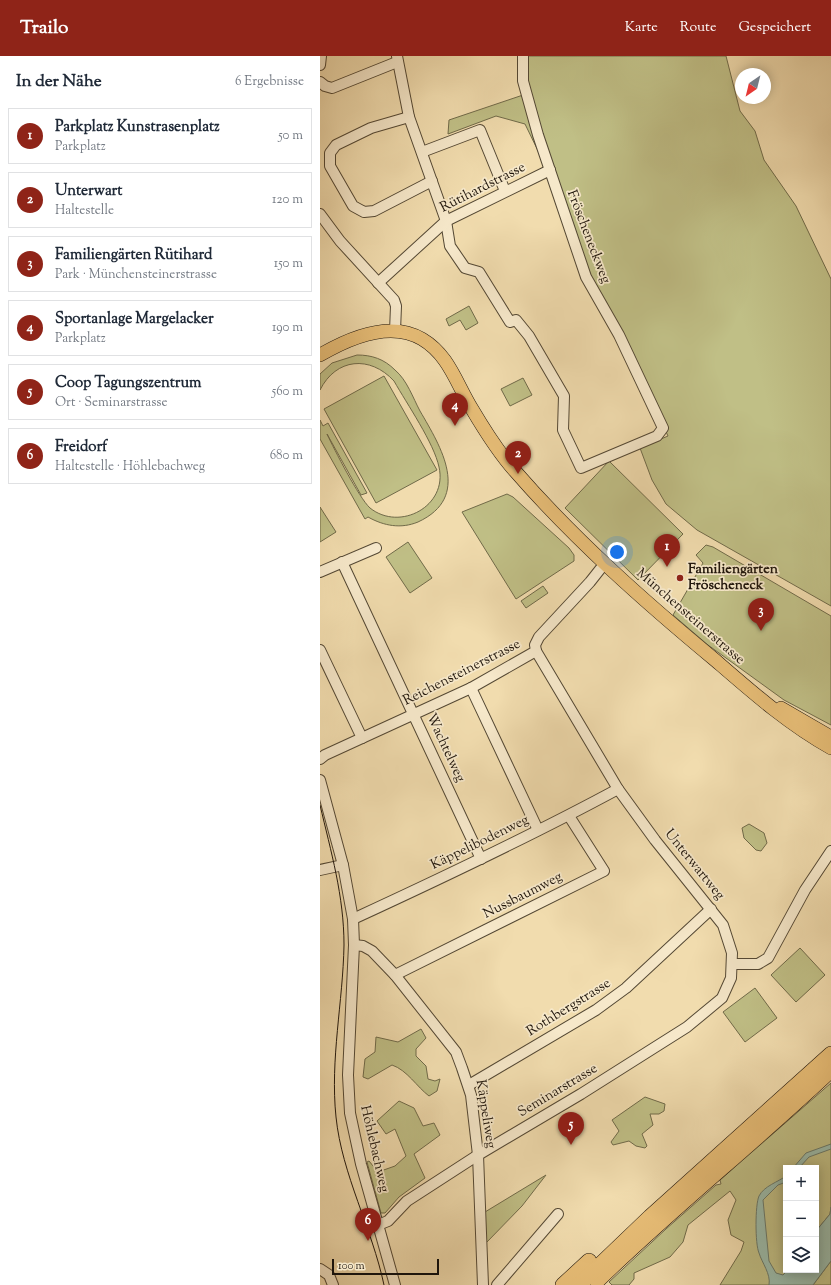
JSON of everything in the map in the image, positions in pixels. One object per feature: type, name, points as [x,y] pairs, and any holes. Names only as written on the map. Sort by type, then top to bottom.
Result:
[{"type":"highway","points":[[579,1285],[618,1246],[687,1182],[831,1054]]},
{"type":"highway","points":[[593,1285],[638,1241],[831,1071]]},
{"type":"highway","points":[[563,1285],[676,1186],[687,1182]]},
{"type":"highway","points":[[600,1285],[625,1260],[638,1241]]},
{"type":"main road","name":"Münchensteinerstrasse","points":[[320,355],[360,337],[379,331],[406,332],[422,339],[443,356],[471,407],[502,455],[551,511],[666,620],[782,717],[831,748]]},
{"type":"main road","name":"Münchensteinerstrasse","points":[[763,700],[790,712],[831,737]]},
{"type":"street","points":[[320,65],[321,56]]},
{"type":"street","name":"Fröscheneckweg","points":[[446,221],[450,246],[458,259],[465,268],[479,272],[510,322],[516,320],[526,332],[564,396],[563,430],[581,468],[657,436],[663,431],[663,428],[619,335],[586,277],[561,207],[538,135],[523,81],[523,56]]},
{"type":"street","points":[[320,82],[325,86],[332,88],[397,59],[409,116],[446,221]]},
{"type":"street","points":[[409,116],[371,128],[336,145],[330,153],[330,166],[353,206],[364,212],[374,211],[432,181]]},
{"type":"street","points":[[422,152],[480,130],[504,191]]},
{"type":"street","name":"Rütihardstrasse","points":[[378,283],[446,221],[504,191],[550,170]]},
{"type":"street","points":[[320,214],[340,241],[395,302],[395,331]]},
{"type":"street","points":[[320,572],[376,548]]},
{"type":"street","name":"Wachtelweg","points":[[342,562],[481,859]]},
{"type":"street","name":"Reichensteinerstrasse","points":[[320,759],[471,688],[536,651],[535,646],[539,637],[590,582],[605,563]]},
{"type":"street","points":[[320,650],[362,738]]},
{"type":"street","name":"Unterwartweg","points":[[536,651],[618,789],[655,840],[711,909],[722,925],[729,939],[733,964]]},
{"type":"street","points":[[471,688],[538,830]]},
{"type":"street","name":"Höhlebachweg","points":[[320,780],[343,865],[352,919],[354,945],[348,1075],[353,1134],[395,1285]]},
{"type":"street","name":"Käppelibodenweg","points":[[352,919],[569,816],[618,789]]},
{"type":"street","name":"Nussbaumweg","points":[[395,975],[604,871],[569,816]]},
{"type":"street","points":[[733,964],[758,964],[768,958],[805,890],[831,851]]},
{"type":"street","points":[[320,870],[343,865]]},
{"type":"street","name":"Rothbergstrasse","points":[[469,1085],[596,1010],[626,988],[711,909]]},
{"type":"street","name":"Käppeliweg","points":[[354,945],[363,946],[372,951],[395,975],[456,1052],[469,1085],[478,1155],[483,1285]]},
{"type":"street","name":"Seminarstrasse","points":[[378,1225],[388,1221],[407,1201],[478,1155],[579,1095],[687,1027],[722,998],[732,978],[733,964]]},
{"type":"street","points":[[497,1285],[558,1214]]},
{"type":"street","points":[[320,1269],[330,1275],[333,1285]]},
{"type":"shaded area","points":[[523,56],[726,56],[735,91],[735,104],[738,104],[740,111],[755,131],[764,160],[796,206],[831,279],[831,606],[697,530],[666,504],[652,480],[640,448],[668,436],[620,332],[588,276],[559,194],[525,124],[496,116],[448,134],[449,120],[526,94]]},
{"type":"shaded area","points":[[469,306],[478,323],[466,330],[460,320],[449,326],[446,319]]},
{"type":"shaded area","points":[[357,355],[382,360],[399,374],[409,389],[443,455],[447,471],[448,485],[444,499],[434,512],[418,522],[393,526],[380,523],[368,517],[365,519],[320,439],[320,420],[323,426],[328,423],[367,493],[361,495],[327,434],[347,473],[365,503],[370,508],[382,515],[395,517],[407,516],[419,511],[429,503],[436,493],[440,481],[439,467],[432,447],[394,381],[385,373],[375,367],[364,364],[344,366],[335,371],[327,379],[320,390],[320,374],[332,363]]},
{"type":"shaded area","points":[[384,376],[437,470],[376,503],[324,409]]},
{"type":"shaded area","points":[[523,378],[532,395],[510,406],[501,389]]},
{"type":"shaded area","points":[[609,461],[683,534],[638,580],[565,508]]},
{"type":"shaded area","points":[[507,494],[513,497],[569,548],[574,555],[574,561],[516,599],[462,512]]},
{"type":"shaded area","points":[[320,507],[336,532],[320,542]]},
{"type":"shaded area","points":[[408,542],[432,578],[410,593],[386,557]]},
{"type":"shaded area","points":[[706,545],[713,547],[831,616],[831,725],[784,700],[708,645],[673,615],[703,563],[696,555]]},
{"type":"shaded area","points":[[543,586],[548,593],[526,608],[521,601]]},
{"type":"shaded area","points":[[749,824],[764,833],[767,843],[761,851],[756,850],[744,838],[742,828]]},
{"type":"shaded area","points":[[800,948],[825,975],[796,1002],[771,975]]},
{"type":"shaded area","points":[[755,988],[777,1018],[745,1042],[723,1012]]},
{"type":"shaded area","points":[[421,1029],[426,1038],[416,1049],[416,1056],[426,1066],[428,1079],[435,1081],[440,1079],[437,1091],[429,1096],[407,1075],[392,1065],[368,1079],[363,1077],[365,1059],[375,1052],[376,1037],[398,1042]]},
{"type":"shaded area","points":[[831,1083],[830,1214],[819,1227],[819,1165],[783,1165],[783,1273],[785,1273],[774,1285],[720,1285],[741,1251],[744,1242],[731,1235],[728,1220],[736,1200],[730,1191],[688,1225],[683,1242],[670,1257],[634,1273],[634,1279],[629,1285],[612,1285],[609,1282],[716,1185],[721,1184],[720,1180]]},
{"type":"shaded area","points":[[645,1097],[665,1104],[664,1111],[659,1114],[650,1114],[653,1125],[642,1134],[647,1146],[645,1148],[636,1146],[629,1141],[613,1145],[611,1142],[619,1131],[612,1120]]},
{"type":"shaded area","points":[[399,1101],[414,1108],[423,1126],[434,1123],[440,1135],[414,1154],[425,1178],[399,1197],[385,1213],[381,1213],[367,1162],[369,1161],[378,1172],[395,1166],[406,1156],[395,1129],[386,1134],[377,1121]]},
{"type":"shaded area","points":[[831,1144],[831,1149],[809,1157],[802,1165],[796,1165],[806,1153]]},
{"type":"shaded area","points":[[546,1175],[522,1206],[486,1243],[485,1212]]},
{"type":"shaded area","points":[[783,1178],[783,1183],[778,1185],[763,1200],[769,1261],[776,1273],[783,1275],[785,1273],[819,1273],[819,1227],[830,1214],[831,1207],[831,1261],[813,1285],[769,1285],[768,1273],[760,1257],[756,1233],[756,1216],[759,1196],[768,1187]]},
{"type":"shaded area","points":[[831,1261],[831,1285],[813,1285]]},
{"type":"tram line","points":[[320,805],[336,874],[342,909],[344,945],[336,1052],[336,1117],[344,1160],[379,1264],[384,1285]]},
{"type":"place","name":"Sportanlage Margelacker","points":[[455,426]]},
{"type":"place","name":"Unterwart","points":[[518,474]]},
{"type":"place","name":"Parkplatz Kunstrasenplatz","points":[[667,567]]},
{"type":"place","name":"Familiengärten Fröscheneck","points":[[680,578]]},
{"type":"place","name":"Familiengärten Rütihard","points":[[761,631]]},
{"type":"place","name":"Coop Tagungszentrum","points":[[571,1145]]},
{"type":"place","name":"Freidorf","points":[[368,1241]]}]
